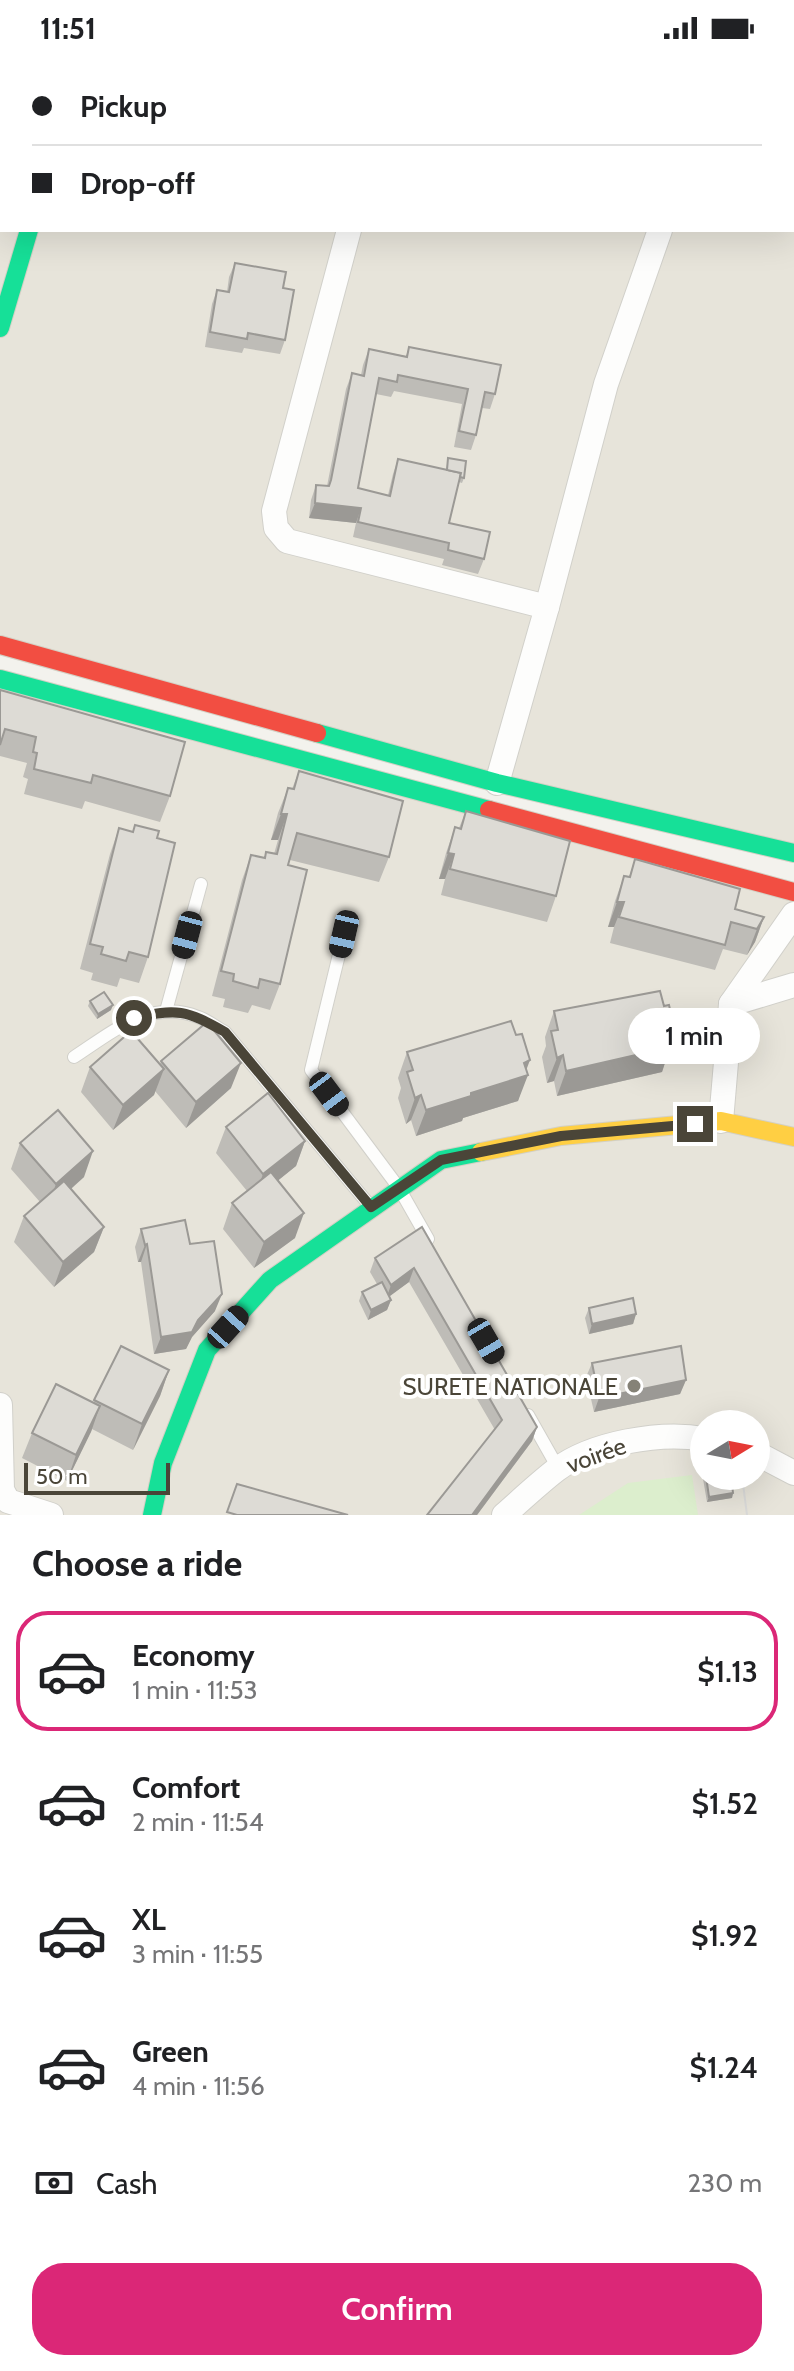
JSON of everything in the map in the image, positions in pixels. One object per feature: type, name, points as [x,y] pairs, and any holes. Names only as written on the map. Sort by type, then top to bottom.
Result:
[{"type":"main road","points":[[0,328],[28,232]]},
{"type":"main road","points":[[0,645],[497,783],[794,853]]},
{"type":"main road","points":[[0,679],[794,892]]},
{"type":"main road","points":[[152,1515],[163,1463],[207,1350],[270,1280],[441,1160],[561,1136],[721,1121],[794,1137]]},
{"type":"street","points":[[348,232],[274,511],[276,528],[287,541],[547,607]]},
{"type":"street","points":[[497,783],[606,384],[659,232]]},
{"type":"street","points":[[721,1121],[731,1004],[794,914]]},
{"type":"street","points":[[731,1004],[794,985]]},
{"type":"street","points":[[0,1405],[2,1490],[8,1501],[51,1515]]},
{"type":"street","name":"voirée","points":[[504,1515],[558,1468],[600,1449],[645,1438],[690,1439]]},
{"type":"street","points":[[770,1460],[794,1473]]},
{"type":"lane","points":[[166,1011],[201,884]]},
{"type":"lane","points":[[344,934],[311,1070],[399,1188],[437,1254]]},
{"type":"lane","points":[[74,1057],[134,1018],[166,1011],[197,1016],[225,1032],[371,1207]]},
{"type":"lane","points":[[520,1401],[558,1468]]},
{"type":"shaded area","points":[[0,232],[794,232],[794,861],[0,653]]},
{"type":"shaded area","points":[[0,679],[794,886],[794,1515],[0,1515]]},
{"type":"green space","points":[[690,1475],[690,1490],[694,1490],[698,1515],[579,1515],[628,1483]]},
{"type":"building","points":[[235,263],[286,272],[283,288],[294,290],[285,340],[248,333],[247,339],[210,332],[217,290],[229,292]]},
{"type":"building","points":[[409,347],[501,365],[495,394],[485,392],[476,435],[459,431],[468,389],[398,375],[397,382],[379,378],[358,488],[390,496],[398,459],[461,473],[449,523],[490,532],[484,559],[448,550],[449,543],[358,522],[361,508],[315,503],[316,485],[329,486],[331,480],[352,373],[364,376],[369,349],[407,357]]},
{"type":"building","points":[[448,458],[466,461],[464,478],[460,477],[461,473],[447,470]]},
{"type":"building","points":[[0,690],[185,742],[170,796],[93,775],[91,783],[34,769],[36,737],[5,729],[0,745]]},
{"type":"building","points":[[299,771],[403,801],[389,857],[297,833],[288,865],[307,870],[280,984],[260,979],[258,988],[233,981],[234,974],[221,971],[251,855],[265,858],[266,852],[277,854],[287,814],[281,814],[288,788],[294,789]]},
{"type":"building","points":[[466,811],[570,841],[556,896],[450,869],[454,854],[448,853],[455,827],[461,829]]},
{"type":"building","points":[[135,825],[159,831],[157,838],[175,843],[148,957],[129,952],[126,961],[101,954],[103,947],[90,944],[119,828],[133,832]]},
{"type":"building","points":[[635,859],[740,889],[735,909],[764,917],[757,929],[731,922],[725,945],[619,917],[624,902],[617,902],[624,876],[630,877]]},
{"type":"building","points":[[660,991],[664,1006],[669,1005],[675,1032],[669,1034],[671,1047],[566,1071],[563,1055],[557,1058],[551,1031],[558,1030],[554,1011]]},
{"type":"building","points":[[104,992],[113,1005],[98,1014],[90,1001]]},
{"type":"building","points":[[511,1021],[516,1035],[522,1034],[530,1060],[524,1063],[528,1075],[426,1110],[421,1095],[415,1098],[407,1072],[413,1070],[407,1052]]},
{"type":"building","points":[[207,1022],[241,1063],[196,1102],[161,1061]]},
{"type":"building","points":[[131,1031],[164,1069],[123,1105],[90,1067]]},
{"type":"building","points":[[268,1093],[305,1141],[263,1174],[226,1127]]},
{"type":"building","points":[[58,1110],[93,1151],[56,1184],[20,1143]]},
{"type":"building","points":[[271,1172],[304,1213],[264,1242],[232,1203]]},
{"type":"building","points":[[64,1181],[104,1227],[63,1262],[24,1216]]},
{"type":"building","points":[[185,1220],[190,1244],[214,1241],[222,1294],[198,1320],[192,1332],[161,1337],[147,1244],[141,1229]]},
{"type":"building","points":[[422,1227],[537,1427],[472,1515],[427,1515],[502,1420],[414,1268],[391,1285],[375,1258]]},
{"type":"building","points":[[382,1282],[391,1300],[371,1310],[362,1292]]},
{"type":"building","points":[[633,1298],[636,1314],[592,1324],[589,1308]]},
{"type":"building","points":[[121,1346],[169,1370],[142,1424],[94,1400]]},
{"type":"building","points":[[681,1346],[686,1380],[599,1398],[592,1363]]},
{"type":"building","points":[[56,1384],[100,1406],[76,1455],[32,1433]]},
{"type":"building","points":[[237,1484],[348,1515],[237,1515],[227,1512]]},
{"type":"building","points":[[708,1490],[733,1490],[733,1493],[709,1497]]},
{"type":"tram line","points":[[744,1490],[747,1515]]},
{"type":"traffic: fast","points":[[0,328],[28,232]]},
{"type":"traffic: fast","points":[[0,679],[489,810]]},
{"type":"traffic: fast","points":[[317,733],[497,783],[794,853]]},
{"type":"traffic: fast","points":[[152,1515],[163,1463],[207,1350],[270,1280],[441,1160],[481,1152]]},
{"type":"traffic: slow","points":[[481,1152],[561,1136],[721,1121],[794,1137]]},
{"type":"traffic: jam","points":[[0,645],[317,733]]},
{"type":"traffic: jam","points":[[489,810],[794,892]]},
{"type":"place","name":"SURETE NATIONALE","points":[[634,1386]]},
{"type":"route","points":[[134,1018],[166,1011],[197,1016],[225,1032],[371,1207],[441,1160],[561,1136],[695,1124]]}]
